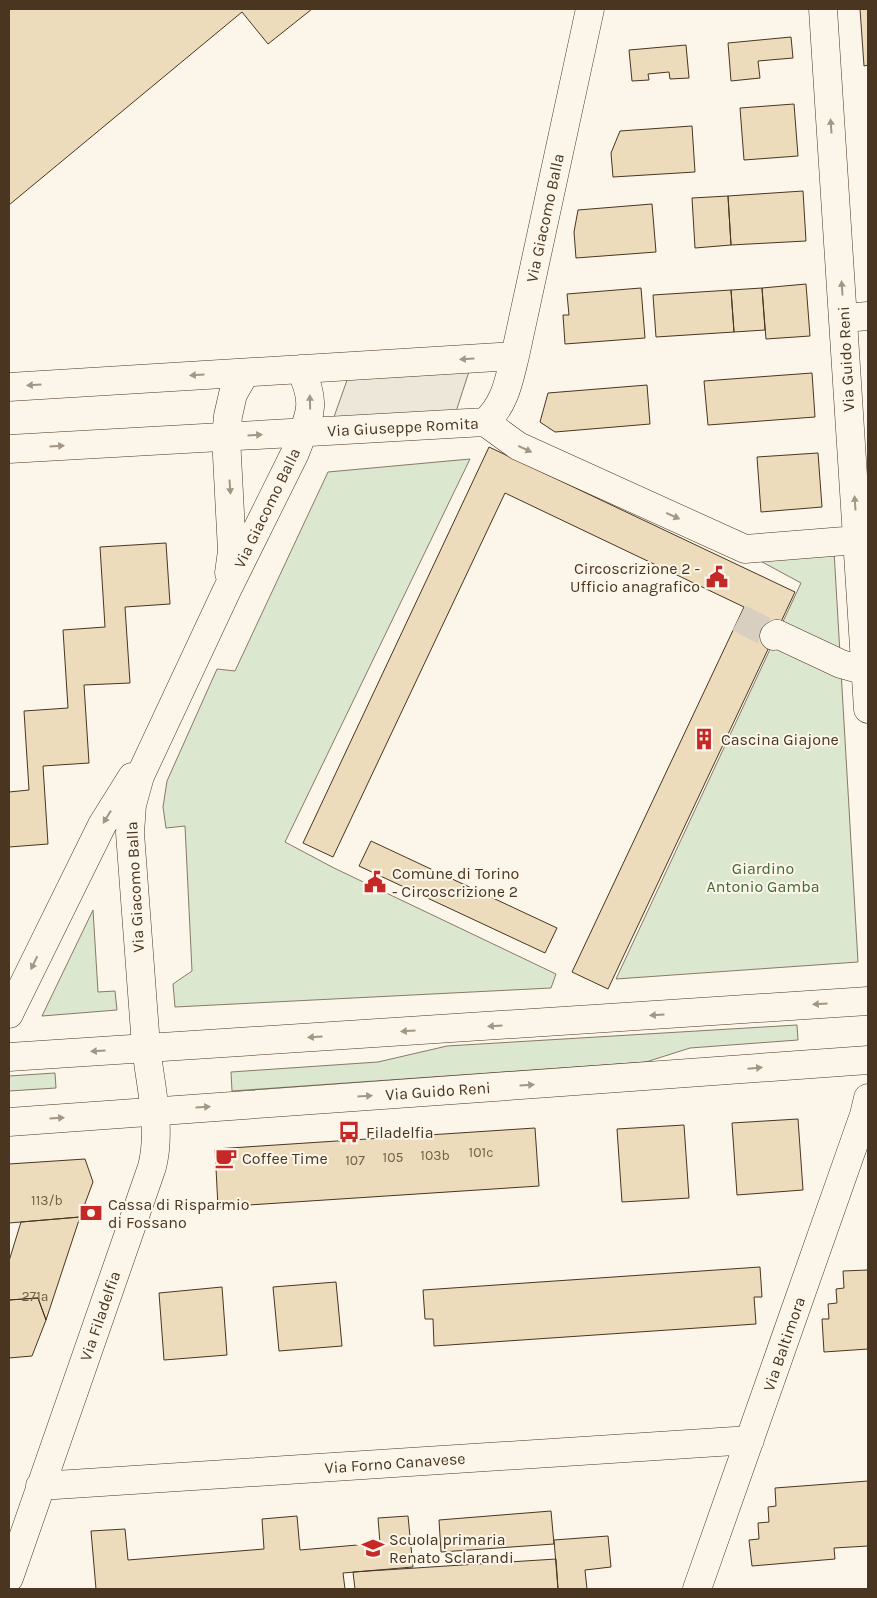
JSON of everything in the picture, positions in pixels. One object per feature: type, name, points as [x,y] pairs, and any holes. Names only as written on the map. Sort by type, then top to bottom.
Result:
[{"type":"street","name":"Via Giacomo Balla","points":[[486,422],[503,400],[515,356],[590,9]]},
{"type":"street","name":"Via Guido Reni","points":[[823,9],[856,317],[857,540],[868,709]]},
{"type":"street","points":[[9,387],[515,356]]},
{"type":"street","name":"Via Giacomo Balla","points":[[146,1047],[130,832],[132,805],[140,776],[160,731],[304,432],[312,400],[308,385],[300,369]]},
{"type":"street","name":"Via Giacomo Balla","points":[[227,590],[232,551],[226,436],[233,394],[245,373]]},
{"type":"street","name":"Via Giuseppe Romita","points":[[9,449],[486,422],[518,446],[745,549],[857,540]]},
{"type":"street","points":[[774,636],[777,634],[841,664],[866,671]]},
{"type":"street","name":"Via Giacomo Balla","points":[[9,1014],[102,825],[160,731]]},
{"type":"street","points":[[9,1057],[868,1001]]},
{"type":"street","name":"Via Filadelfia","points":[[9,1578],[152,1167],[156,1150],[154,1110],[146,1047]]},
{"type":"street","name":"Via Guido Reni","points":[[9,1122],[154,1110],[868,1060]]},
{"type":"street","name":"Via Baltimora","points":[[697,1589],[864,1115],[868,1098]]},
{"type":"street","name":"Via Forno Canavese","points":[[40,1486],[750,1440]]},
{"type":"green space","points":[[470,459],[285,842],[334,868],[556,974],[551,988],[175,1007],[173,984],[192,971],[185,826],[166,828],[163,807],[167,781],[217,669],[235,671],[328,472]]},
{"type":"green space","name":"Giardino Antonio Gamba","points":[[834,551],[858,962],[616,979],[801,583],[753,557]]},
{"type":"green space","points":[[93,910],[98,992],[115,991],[117,1010],[42,1016]]},
{"type":"green space","points":[[797,1025],[798,1040],[690,1048],[646,1062],[232,1091],[231,1072],[378,1062],[447,1046]]},
{"type":"green space","points":[[55,1073],[56,1088],[9,1091],[9,1076]]},
{"type":"shaded area","points":[[473,359],[452,424],[329,431],[352,366]]},
{"type":"building","points":[[9,9],[312,9],[268,44],[242,12],[9,205]]},
{"type":"building","points":[[860,9],[868,9],[868,65],[864,66]]},
{"type":"building","points":[[791,37],[793,58],[758,61],[760,78],[731,81],[728,43]]},
{"type":"building","points":[[686,45],[689,78],[670,79],[669,72],[648,74],[649,80],[632,81],[629,50]]},
{"type":"building","points":[[794,104],[798,156],[744,160],[740,108]]},
{"type":"building","points":[[692,126],[695,172],[613,177],[611,153],[620,131]]},
{"type":"building","points":[[803,191],[806,241],[731,245],[728,196]]},
{"type":"building","points":[[728,196],[731,245],[695,248],[692,198]]},
{"type":"building","points":[[652,204],[656,252],[576,258],[574,232],[578,210]]},
{"type":"building","points":[[806,284],[810,336],[766,339],[762,288]]},
{"type":"building","points":[[641,288],[645,338],[565,344],[563,315],[569,315],[567,294]]},
{"type":"building","points":[[762,288],[765,330],[734,332],[731,290]]},
{"type":"building","points":[[731,290],[734,332],[656,337],[653,295]]},
{"type":"building","points":[[812,373],[815,417],[708,425],[704,381]]},
{"type":"building","points":[[647,385],[650,424],[555,432],[540,422],[548,393]]},
{"type":"building","name":"Cascina Giajone","points":[[489,447],[795,592],[608,989],[572,972],[744,607],[505,493],[333,857],[303,843]]},
{"type":"building","points":[[818,453],[822,507],[761,512],[757,457]]},
{"type":"building","points":[[166,543],[170,604],[125,607],[130,683],[84,685],[89,763],[43,766],[48,844],[9,847],[9,792],[29,790],[24,711],[68,708],[63,630],[105,627],[100,547]]},
{"type":"building","points":[[371,841],[557,928],[545,953],[359,866]]},
{"type":"building","points":[[798,1119],[803,1190],[737,1195],[732,1123]]},
{"type":"building","points":[[684,1125],[689,1198],[622,1202],[617,1129]]},
{"type":"building","points":[[535,1128],[539,1186],[218,1207],[215,1149]]},
{"type":"building","points":[[85,1159],[93,1182],[80,1217],[9,1223],[9,1164]]},
{"type":"building","points":[[80,1217],[46,1320],[38,1298],[9,1300],[9,1261],[21,1222]]},
{"type":"building","points":[[760,1267],[762,1297],[754,1297],[756,1324],[434,1346],[433,1319],[425,1319],[423,1290]]},
{"type":"building","points":[[868,1270],[868,1349],[824,1352],[822,1319],[829,1319],[828,1304],[837,1303],[836,1289],[844,1288],[843,1271]]},
{"type":"building","points":[[336,1282],[342,1346],[279,1351],[273,1287]]},
{"type":"building","points":[[222,1287],[227,1355],[164,1360],[159,1293]]},
{"type":"building","points":[[38,1298],[46,1320],[32,1356],[9,1358],[9,1300]]},
{"type":"building","points":[[868,1481],[868,1546],[834,1548],[835,1559],[752,1566],[749,1540],[759,1539],[758,1523],[769,1522],[768,1507],[776,1506],[775,1488]]},
{"type":"building","points":[[551,1511],[554,1544],[441,1552],[439,1520]]},
{"type":"building","points":[[297,1516],[300,1550],[380,1543],[378,1518],[408,1516],[413,1567],[343,1573],[345,1589],[96,1589],[91,1531],[125,1529],[128,1560],[264,1549],[262,1519]]},
{"type":"building","points":[[608,1536],[611,1567],[585,1570],[587,1589],[558,1589],[554,1540]]},
{"type":"building","points":[[556,1559],[558,1589],[355,1589],[353,1572]]},
{"type":"tunnel","points":[[739,618],[774,636]]},
{"type":"place","name":"Circoscrizione 2 - Ufficio anagrafico","points":[[717,577]]},
{"type":"place","name":"Cascina Giajone","points":[[704,739]]},
{"type":"place","name":"Comune di Torino - Circoscrizione 2","points":[[375,882]]},
{"type":"place","name":"Filadelfia","points":[[349,1132]]},
{"type":"place","name":"Coffee Time","points":[[226,1158]]},
{"type":"place","name":"Cassa di Risparmio di Fossano","points":[[91,1213]]},
{"type":"place","name":"Scuola primaria Renato Sclarandi","points":[[373,1548]]}]
